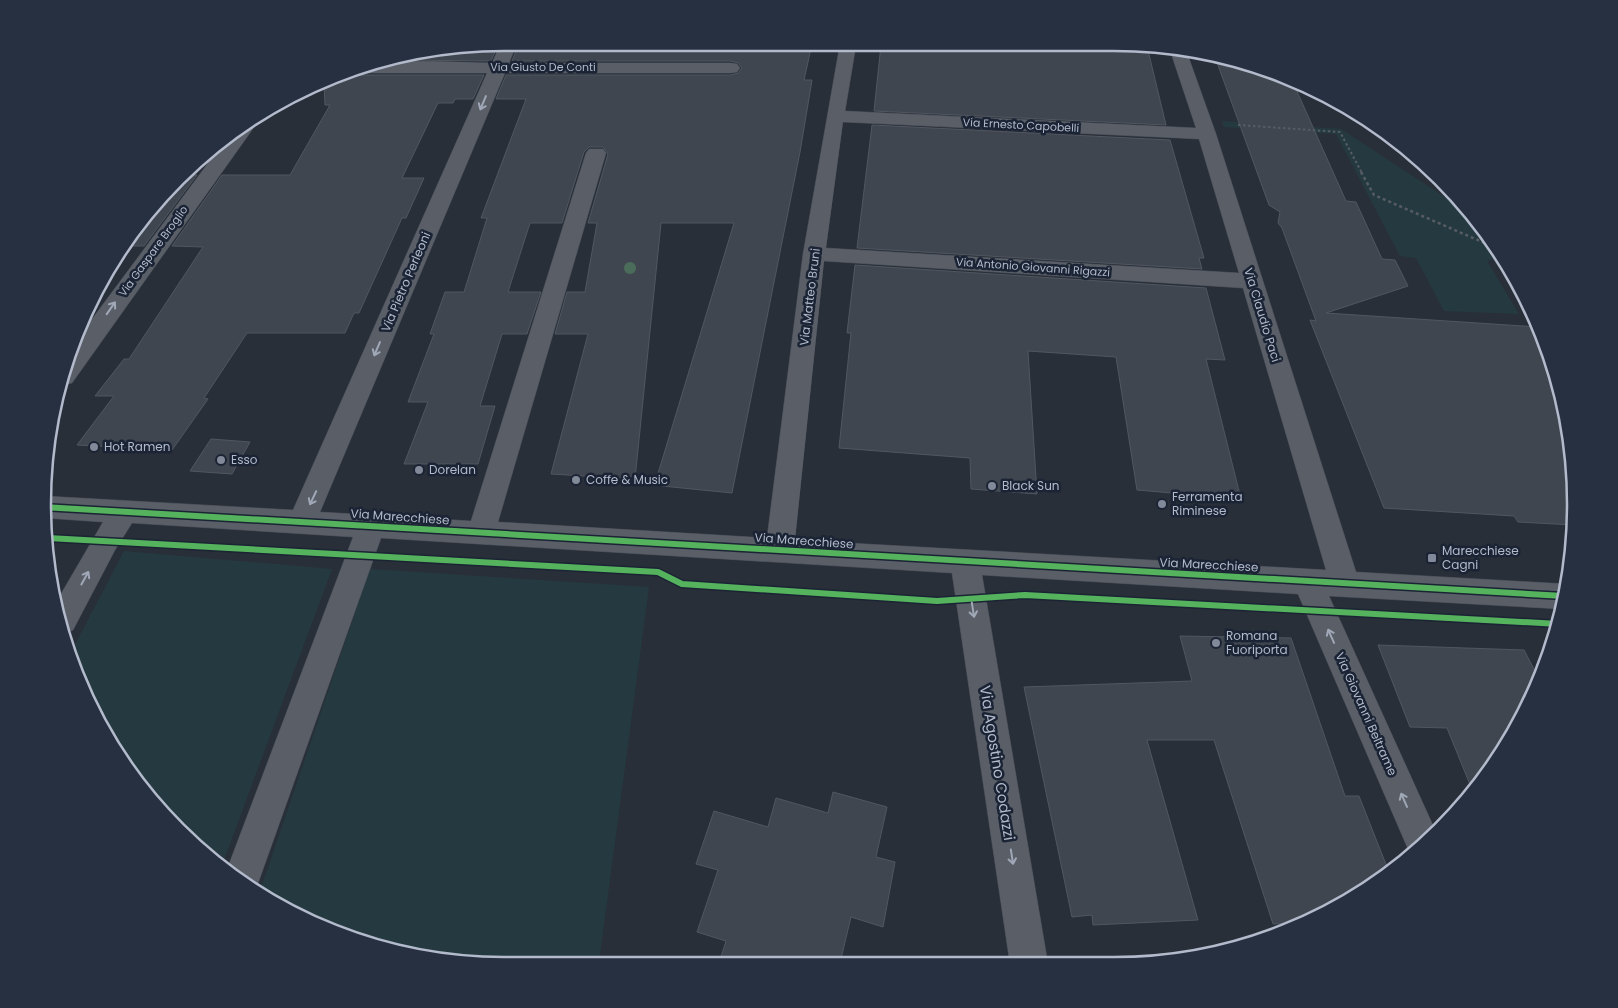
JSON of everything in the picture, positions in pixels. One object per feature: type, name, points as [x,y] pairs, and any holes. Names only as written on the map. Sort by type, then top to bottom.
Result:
[{"type":"street","name":"Via Pietro Perleoni","points":[[302,521],[505,51]]},
{"type":"street","name":"Via Matteo Bruni","points":[[780,551],[814,254],[847,51]]},
{"type":"street","name":"Via Claudio Paci","points":[[1180,56],[1206,128],[1344,584]]},
{"type":"street","name":"Via Giusto De Conti","points":[[384,68],[731,68]]},
{"type":"street","name":"Via Ernesto Capobelli","points":[[835,116],[1206,128]]},
{"type":"street","name":"Via Gaspare Broglio","points":[[74,361],[234,140]]},
{"type":"street","points":[[480,534],[596,153]]},
{"type":"street","name":"Via Antonio Giovanni Rigazzi","points":[[814,254],[1252,281]]},
{"type":"street","name":"Via Marecchiese","points":[[51,507],[1557,596]]},
{"type":"street","points":[[65,615],[105,542],[125,512]]},
{"type":"street","points":[[244,874],[371,526]]},
{"type":"street","name":"Via Agostino Codazzi","points":[[965,562],[1029,957]]},
{"type":"street","name":"Via Giovanni Beltrame","points":[[1308,582],[1420,837]]},
{"type":"path","points":[[1206,128],[1340,132],[1374,195],[1483,242]]},
{"type":"green space","points":[[1222,121],[1341,129],[1449,200],[1473,228],[1494,258],[1487,261],[1519,314],[1444,311],[1416,258],[1400,256],[1336,134],[1224,127]]},
{"type":"green space","points":[[124,551],[332,569],[224,860],[205,844],[164,803],[128,756],[98,704],[74,646]]},
{"type":"green space","points":[[370,569],[649,587],[600,957],[474,956],[416,948],[358,933],[304,910],[262,886]]},
{"type":"building","points":[[495,51],[491,61],[415,60],[445,55]]},
{"type":"building","points":[[516,51],[810,51],[804,80],[812,80],[800,152],[732,493],[662,486],[664,481],[656,480],[734,223],[661,223],[635,479],[551,474],[588,334],[555,334],[567,292],[585,292],[597,223],[588,223],[608,154],[603,147],[589,147],[584,152],[562,223],[530,223],[508,292],[541,292],[527,334],[502,334],[480,406],[495,406],[478,464],[404,464],[428,402],[408,402],[434,334],[430,334],[445,292],[464,292],[487,218],[481,218],[526,99],[496,99],[506,75],[731,75],[738,73],[742,68],[738,63],[731,61],[512,61]]},
{"type":"building","points":[[880,51],[1144,52],[1149,52],[1166,125],[874,111]]},
{"type":"building","points":[[1217,64],[1260,75],[1296,90],[1346,201],[1356,202],[1382,259],[1395,260],[1408,286],[1326,313],[1530,326],[1543,358],[1558,416],[1566,474],[1566,525],[1518,522],[1514,516],[1384,508],[1310,320],[1316,321],[1282,228],[1278,223],[1280,212],[1269,205]]},
{"type":"building","points":[[358,75],[484,75],[473,99],[455,99],[453,103],[438,103],[402,178],[424,178],[406,218],[402,218],[359,313],[354,313],[345,333],[247,333],[204,398],[208,399],[172,450],[77,445],[114,396],[95,396],[124,359],[129,359],[203,247],[172,246],[222,175],[290,175],[330,105],[325,105],[324,89]]},
{"type":"building","points":[[872,125],[1170,140],[1204,258],[1199,258],[1202,269],[857,248]]},
{"type":"building","points":[[193,175],[197,175],[144,246],[132,246],[164,205]]},
{"type":"building","points":[[855,265],[1206,288],[1225,360],[1206,359],[1241,499],[1137,490],[1116,357],[1028,351],[1037,494],[971,489],[970,458],[839,448],[851,333],[847,333]]},
{"type":"building","points":[[211,439],[250,442],[232,474],[190,471]]},
{"type":"building","points":[[1180,636],[1291,638],[1345,796],[1359,796],[1386,866],[1340,896],[1314,910],[1283,924],[1273,924],[1214,740],[1147,740],[1198,920],[1093,925],[1092,915],[1072,917],[1024,687],[1192,681]]},
{"type":"building","points":[[1378,645],[1524,650],[1535,671],[1506,730],[1470,784],[1447,728],[1410,727]]},
{"type":"building","points":[[833,792],[887,807],[876,857],[895,862],[883,927],[851,917],[841,957],[721,957],[726,941],[697,932],[718,870],[696,864],[714,811],[768,827],[776,798],[828,813]]},
{"type":"cycle path","points":[[51,507],[1557,596]]},
{"type":"cycle path","points":[[52,538],[658,572],[682,584],[937,601],[1025,595],[1550,624]]},
{"type":"place","name":"Hot Ramen","points":[[94,447]]},
{"type":"place","name":"Esso","points":[[221,460]]},
{"type":"place","name":"Dorelan","points":[[419,470]]},
{"type":"place","name":"Coffe & Music","points":[[576,480]]},
{"type":"place","name":"Black Sun","points":[[992,486]]},
{"type":"place","name":"Ferramenta Riminese","points":[[1162,504]]},
{"type":"place","name":"Marecchiese Cagni","points":[[1432,558]]},
{"type":"place","name":"Romana Fuoriporta","points":[[1216,643]]}]
